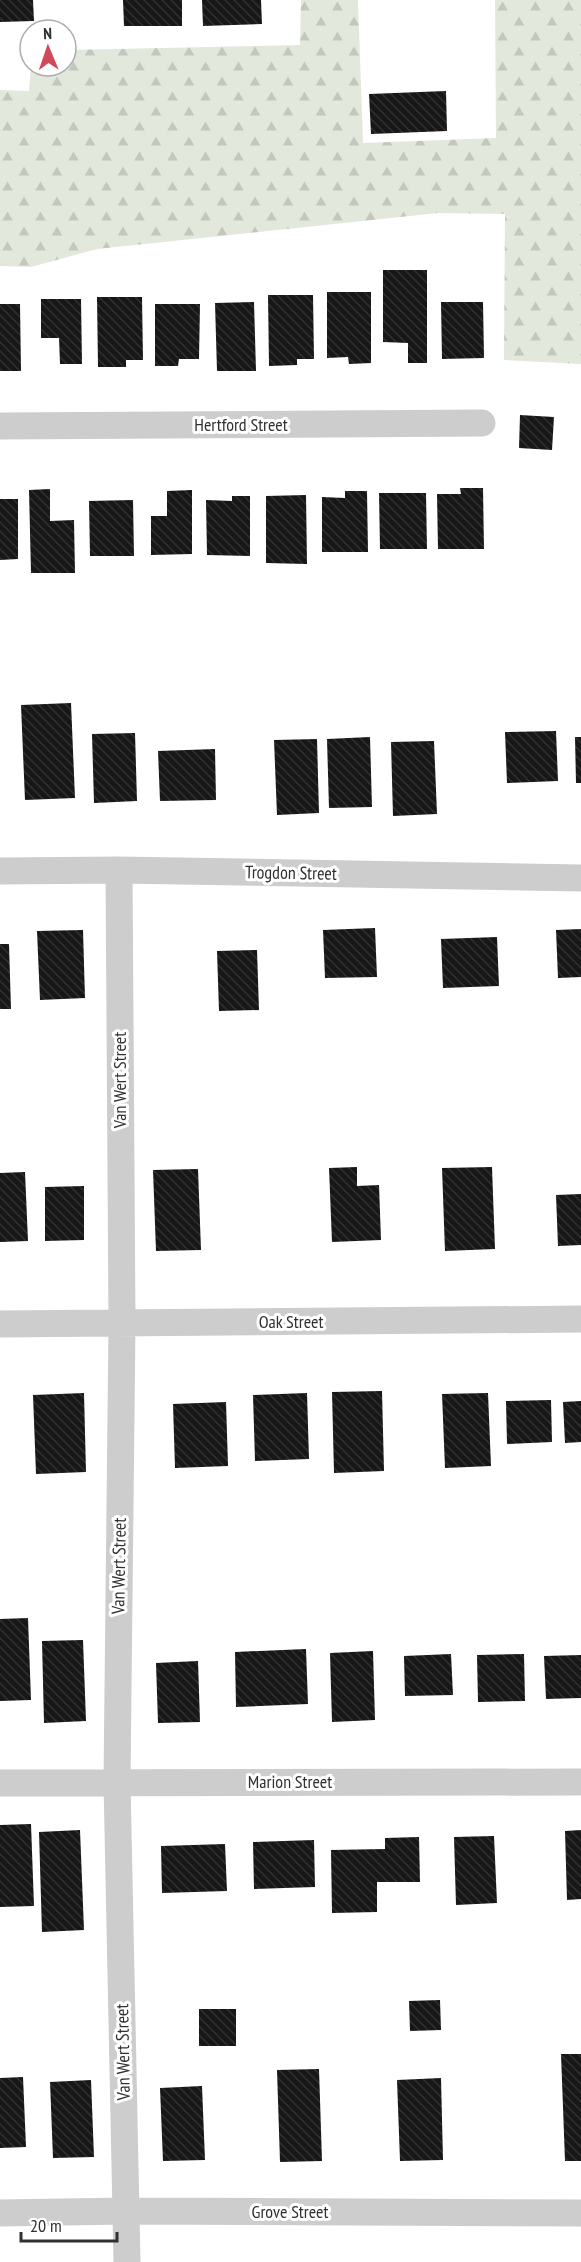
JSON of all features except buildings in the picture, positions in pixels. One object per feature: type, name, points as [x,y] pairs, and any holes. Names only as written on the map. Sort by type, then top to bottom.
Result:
[{"type":"street","name":"Hertford Street","points":[[0,426],[482,423]]},
{"type":"street","name":"Trogdon Street","points":[[0,871],[119,870],[581,878]]},
{"type":"street","name":"Van Wert Street","points":[[119,870],[122,1323],[117,1782],[127,2262]]},
{"type":"street","name":"Oak Street","points":[[0,1324],[581,1319]]},
{"type":"street","name":"Marion Street","points":[[0,1784],[581,1782]]},
{"type":"street","name":"Grove Street","points":[[0,2213],[127,2211],[581,2213]]},
{"type":"green space","points":[[301,0],[358,0],[363,143],[496,138],[495,0],[581,0],[581,364],[504,360],[505,214],[438,213],[97,249],[31,267],[0,266],[0,90],[29,91],[30,78],[78,78],[78,50],[300,45]]}]
